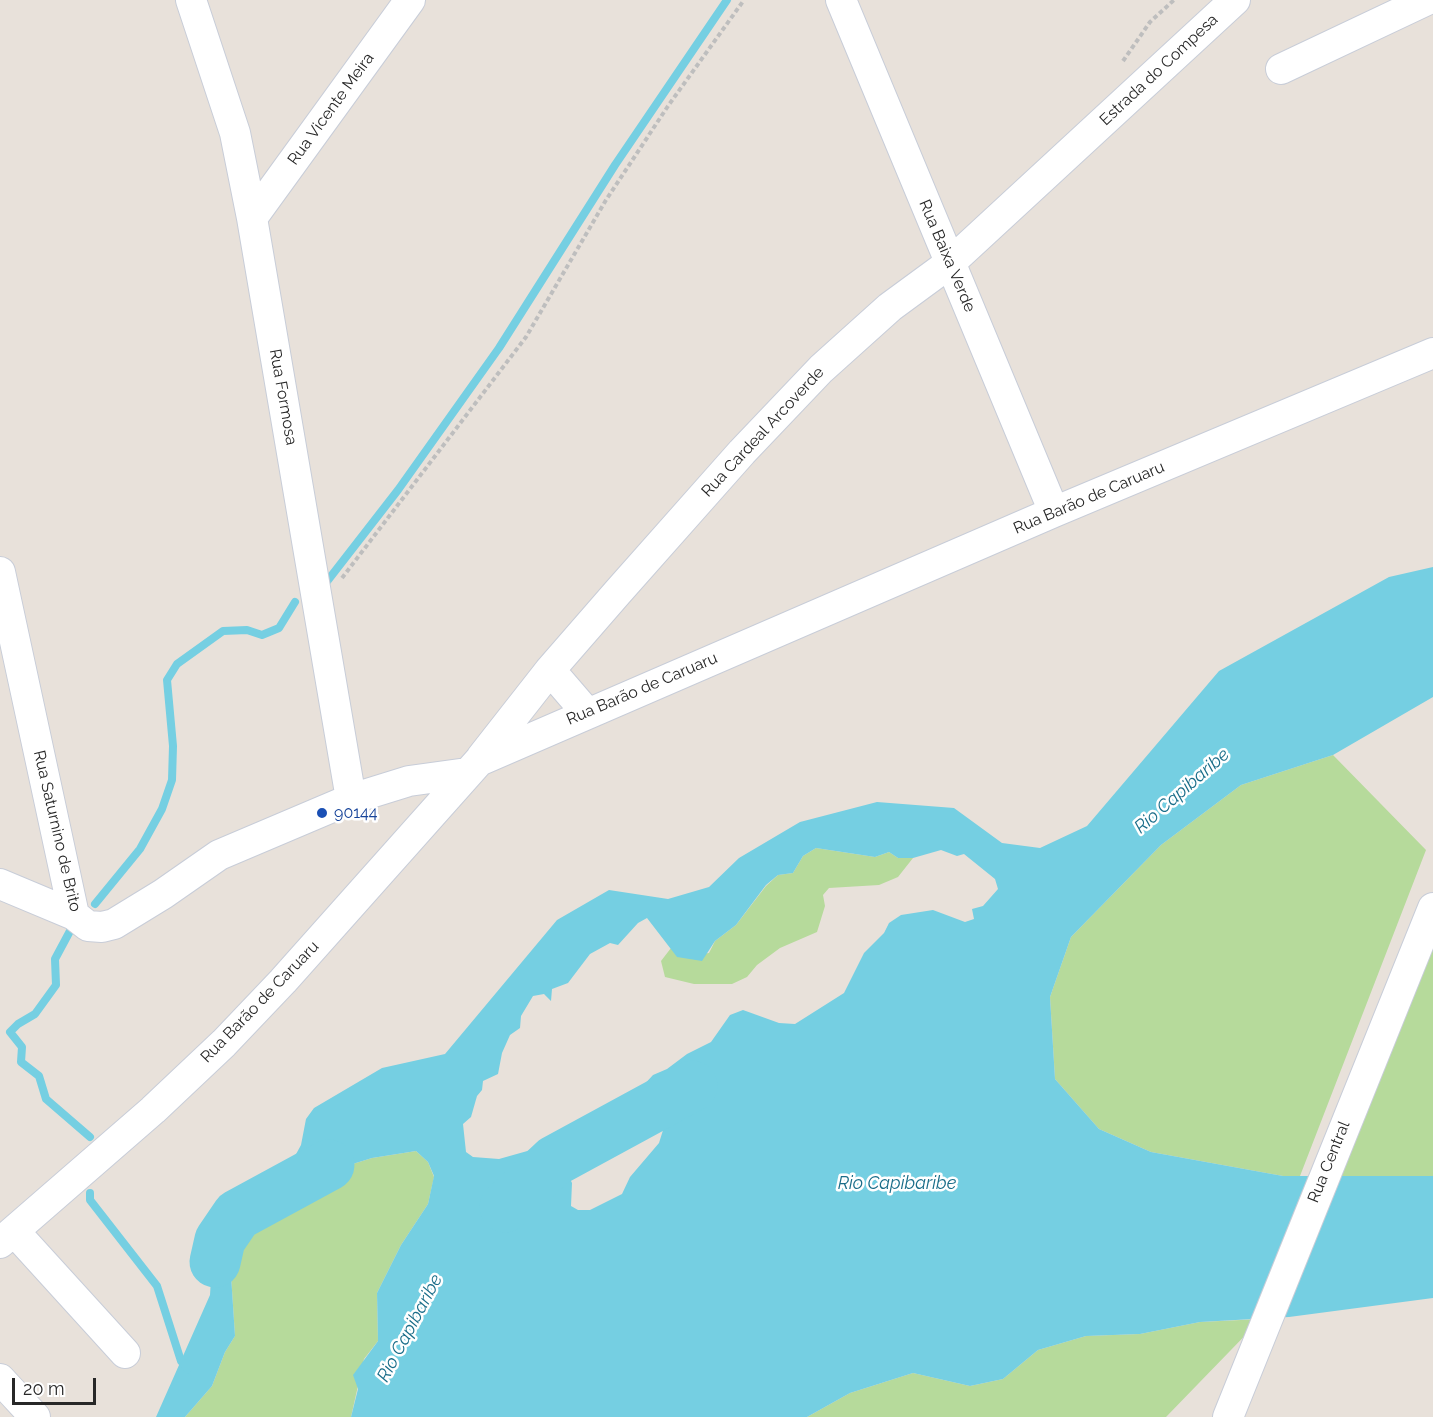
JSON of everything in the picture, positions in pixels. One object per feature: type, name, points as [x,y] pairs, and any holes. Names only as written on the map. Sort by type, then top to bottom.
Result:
[{"type":"street","name":"Rua Formosa","points":[[191,0],[235,133],[252,218],[351,799]]},
{"type":"street","name":"Rua Vicente Meira","points":[[252,218],[410,0]]},
{"type":"street","name":"Rua Baixa Verde","points":[[841,0],[1054,512]]},
{"type":"street","name":"Estrada do Compesa","points":[[1084,140],[1235,0]]},
{"type":"street","points":[[1281,69],[1427,0]]},
{"type":"street","name":"Rua Cardeal Arcoverde","points":[[473,767],[550,670],[742,452],[821,369],[890,307],[950,263],[1084,140]]},
{"type":"street","name":"Rua Barão de Caruaru","points":[[7,1237],[153,1110],[224,1043],[283,981],[473,767],[587,713],[1054,512],[1433,353]]},
{"type":"street","name":"Rua Saturnino de Brito","points":[[0,572],[74,915],[88,926],[102,927],[114,924],[163,894],[219,855],[351,799],[473,767]]},
{"type":"street","points":[[550,670],[587,713]]},
{"type":"street","points":[[0,884],[74,915]]},
{"type":"street","name":"Rua Central","points":[[1228,1417],[1433,908]]},
{"type":"street","points":[[7,1237],[125,1353]]},
{"type":"street","points":[[0,1379],[35,1417]]},
{"type":"path","points":[[319,609],[526,337],[606,200],[668,106],[744,0]]},
{"type":"green space","points":[[1333,755],[1426,850],[1300,1176],[1283,1176],[1151,1152],[1099,1129],[1055,1079],[1050,997],[1071,937],[1161,845],[1241,785]]},
{"type":"green space","points":[[816,848],[875,857],[889,852],[898,858],[913,858],[898,877],[879,885],[829,888],[823,895],[825,906],[817,932],[780,948],[757,965],[747,977],[732,984],[694,984],[665,977],[661,961],[671,948],[678,957],[709,953],[715,941],[736,925],[766,886],[778,875],[793,873],[803,856]]},
{"type":"green space","points":[[1433,944],[1433,1176],[1340,1176]]},
{"type":"green space","points":[[416,1151],[428,1162],[434,1177],[428,1204],[401,1245],[377,1293],[378,1341],[364,1359],[351,1417],[185,1417],[212,1386],[225,1352],[235,1336],[231,1275],[241,1247],[253,1229],[295,1193],[343,1167],[372,1158]]},
{"type":"green space","points":[[1261,1319],[1166,1417],[807,1417],[850,1393],[913,1373],[970,1386],[1003,1379],[1038,1350],[1086,1336],[1140,1334],[1200,1322]]},
{"type":"water","name":"Rio Capibaribe","points":[[1433,567],[1433,697],[1333,755],[1241,785],[1161,845],[1071,937],[1050,997],[1055,1079],[1099,1129],[1151,1152],[1283,1176],[1433,1176],[1433,1298],[1289,1317],[1200,1322],[1140,1334],[1086,1336],[1038,1350],[1003,1379],[970,1386],[913,1373],[850,1393],[807,1417],[351,1417],[358,1389],[353,1375],[378,1341],[377,1293],[401,1245],[428,1204],[434,1176],[428,1162],[416,1151],[372,1158],[343,1167],[295,1193],[253,1229],[241,1247],[231,1275],[235,1336],[225,1352],[212,1386],[185,1417],[156,1417],[210,1295],[213,1246],[240,1211],[260,1203],[276,1191],[301,1145],[306,1119],[314,1108],[382,1068],[445,1054],[557,920],[609,890],[668,899],[709,887],[739,858],[800,822],[877,802],[954,808],[1002,843],[1040,848],[1087,826],[1219,671],[1389,577]],"holes":[[[816,848],[875,857],[889,852],[898,858],[913,858],[941,850],[957,856],[964,854],[995,879],[998,889],[983,906],[972,909],[974,919],[965,922],[933,910],[901,915],[889,923],[884,933],[864,953],[844,993],[795,1024],[779,1023],[743,1010],[730,1015],[711,1042],[653,1075],[615,1116],[625,1114],[632,1126],[654,1115],[664,1127],[659,1143],[630,1177],[622,1194],[590,1210],[578,1210],[571,1206],[572,1183],[564,1166],[538,1148],[499,1159],[473,1157],[466,1152],[463,1124],[471,1117],[477,1096],[482,1090],[483,1081],[498,1074],[502,1053],[510,1035],[520,1028],[521,1016],[533,996],[544,994],[551,1001],[552,989],[568,983],[590,954],[610,943],[618,945],[638,923],[647,918],[677,957],[702,961],[715,941],[736,925],[766,885],[778,875],[793,873],[803,856]]]},
{"type":"waterway","points":[[325,584],[398,490],[499,348],[615,165],[727,0]]},
{"type":"waterway","points":[[95,904],[140,849],[162,809],[172,780],[173,746],[167,680],[177,664],[223,631],[247,630],[262,635],[279,628],[295,602]]},
{"type":"waterway","points":[[70,931],[55,959],[56,985],[35,1014],[18,1024],[10,1032],[22,1047],[21,1062],[39,1076],[46,1099],[90,1137]]},
{"type":"waterway","name":"Rio Capibaribe","points":[[505,1207],[554,1161],[692,1086]]},
{"type":"waterway","points":[[215,1262],[220,1240],[237,1215],[329,1165]]},
{"type":"waterway","points":[[90,1193],[90,1200],[157,1286],[181,1361],[188,1369]]},
{"type":"place","name":"90144","points":[[322,813]]}]
